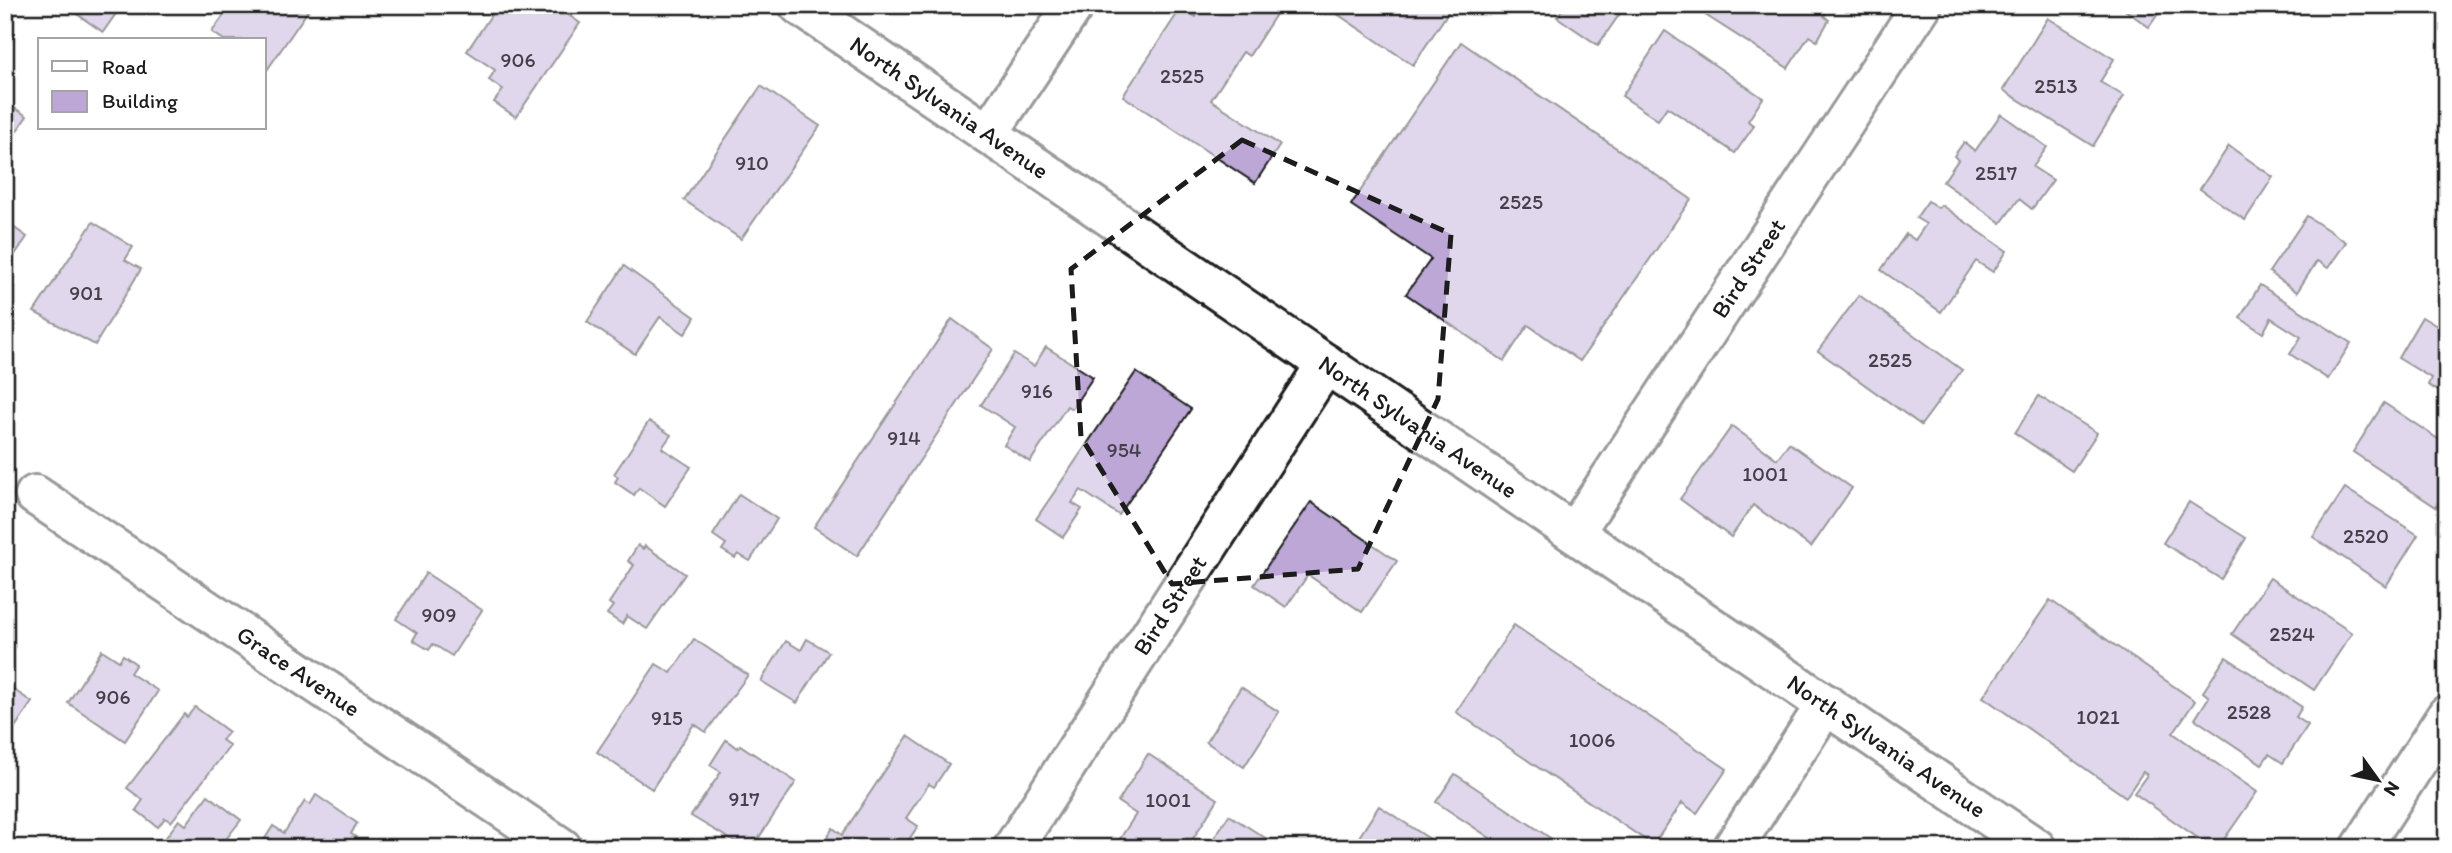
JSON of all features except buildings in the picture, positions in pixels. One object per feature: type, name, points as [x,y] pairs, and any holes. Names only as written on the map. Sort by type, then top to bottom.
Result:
[{"type":"street","name":"North Sylvania Avenue","points":[[799,5],[2036,848]]},
{"type":"street","points":[[988,134],[1074,5]]},
{"type":"street","name":"Bird Street","points":[[1574,533],[1922,5]]},
{"type":"street","name":"Bird Street","points":[[1013,848],[1326,364]]},
{"type":"street","name":"Grace Avenue","points":[[35,495],[562,848]]},
{"type":"street","points":[[1732,848],[1826,704]]},
{"type":"street","points":[[2361,848],[2447,715]]},
{"type":"highlighted area","points":[[1242,140],[1451,234],[1438,399],[1358,569],[1172,584],[1081,437],[1071,269]]}]
